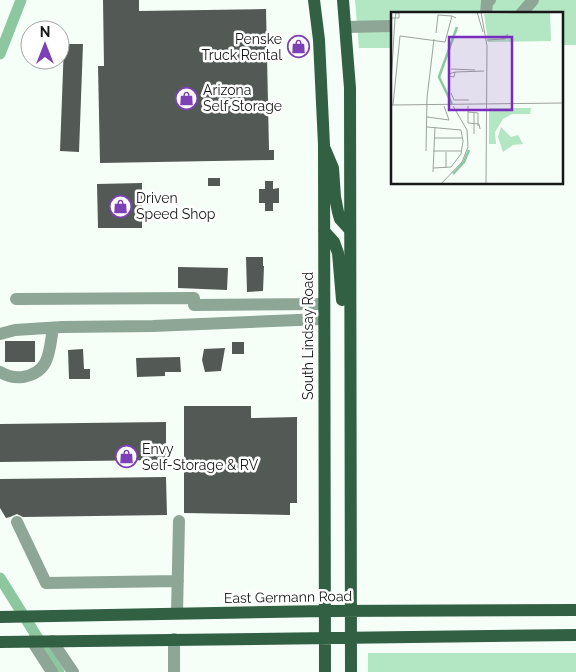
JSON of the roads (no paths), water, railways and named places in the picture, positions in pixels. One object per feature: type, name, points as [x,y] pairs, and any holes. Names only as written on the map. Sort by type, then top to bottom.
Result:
[{"type":"main road","name":"South Lindsay Road","points":[[314,0],[319,40],[324,144],[325,672]]},
{"type":"main road","points":[[343,0],[350,88],[352,672]]},
{"type":"main road","points":[[324,144],[334,168],[335,198],[340,219],[350,230]]},
{"type":"main road","points":[[324,230],[334,242],[338,253],[342,299],[350,330]]},
{"type":"main road","name":"East Germann Road","points":[[0,617],[324,611],[576,610]]},
{"type":"main road","points":[[0,642],[576,635]]},
{"type":"lane","points":[[486,12],[486,7],[490,0]]},
{"type":"lane","points":[[523,12],[533,0]]},
{"type":"lane","points":[[346,27],[391,26]]},
{"type":"lane","points":[[16,299],[194,298],[194,305],[323,304]]},
{"type":"lane","points":[[0,334],[15,330],[53,328],[323,319]]},
{"type":"lane","points":[[0,372],[18,377],[31,375],[40,370],[45,365],[53,328]]},
{"type":"lane","points":[[176,613],[179,521]]},
{"type":"lane","points":[[17,522],[46,583],[178,580]]},
{"type":"lane","points":[[52,640],[73,672]]},
{"type":"lane","points":[[174,640],[174,672]]},
{"type":"lane","points":[[32,641],[52,672]]},
{"type":"waterway","points":[[0,54],[21,0]]},
{"type":"waterway","points":[[0,578],[59,672]]},
{"type":"place","name":"Penske Truck Rental","points":[[298,47]]},
{"type":"place","name":"Arizona Self Storage","points":[[187,98]]},
{"type":"place","name":"Driven Speed Shop","points":[[120,206]]},
{"type":"place","name":"Envy Self-Storage & RV","points":[[126,457]]}]
